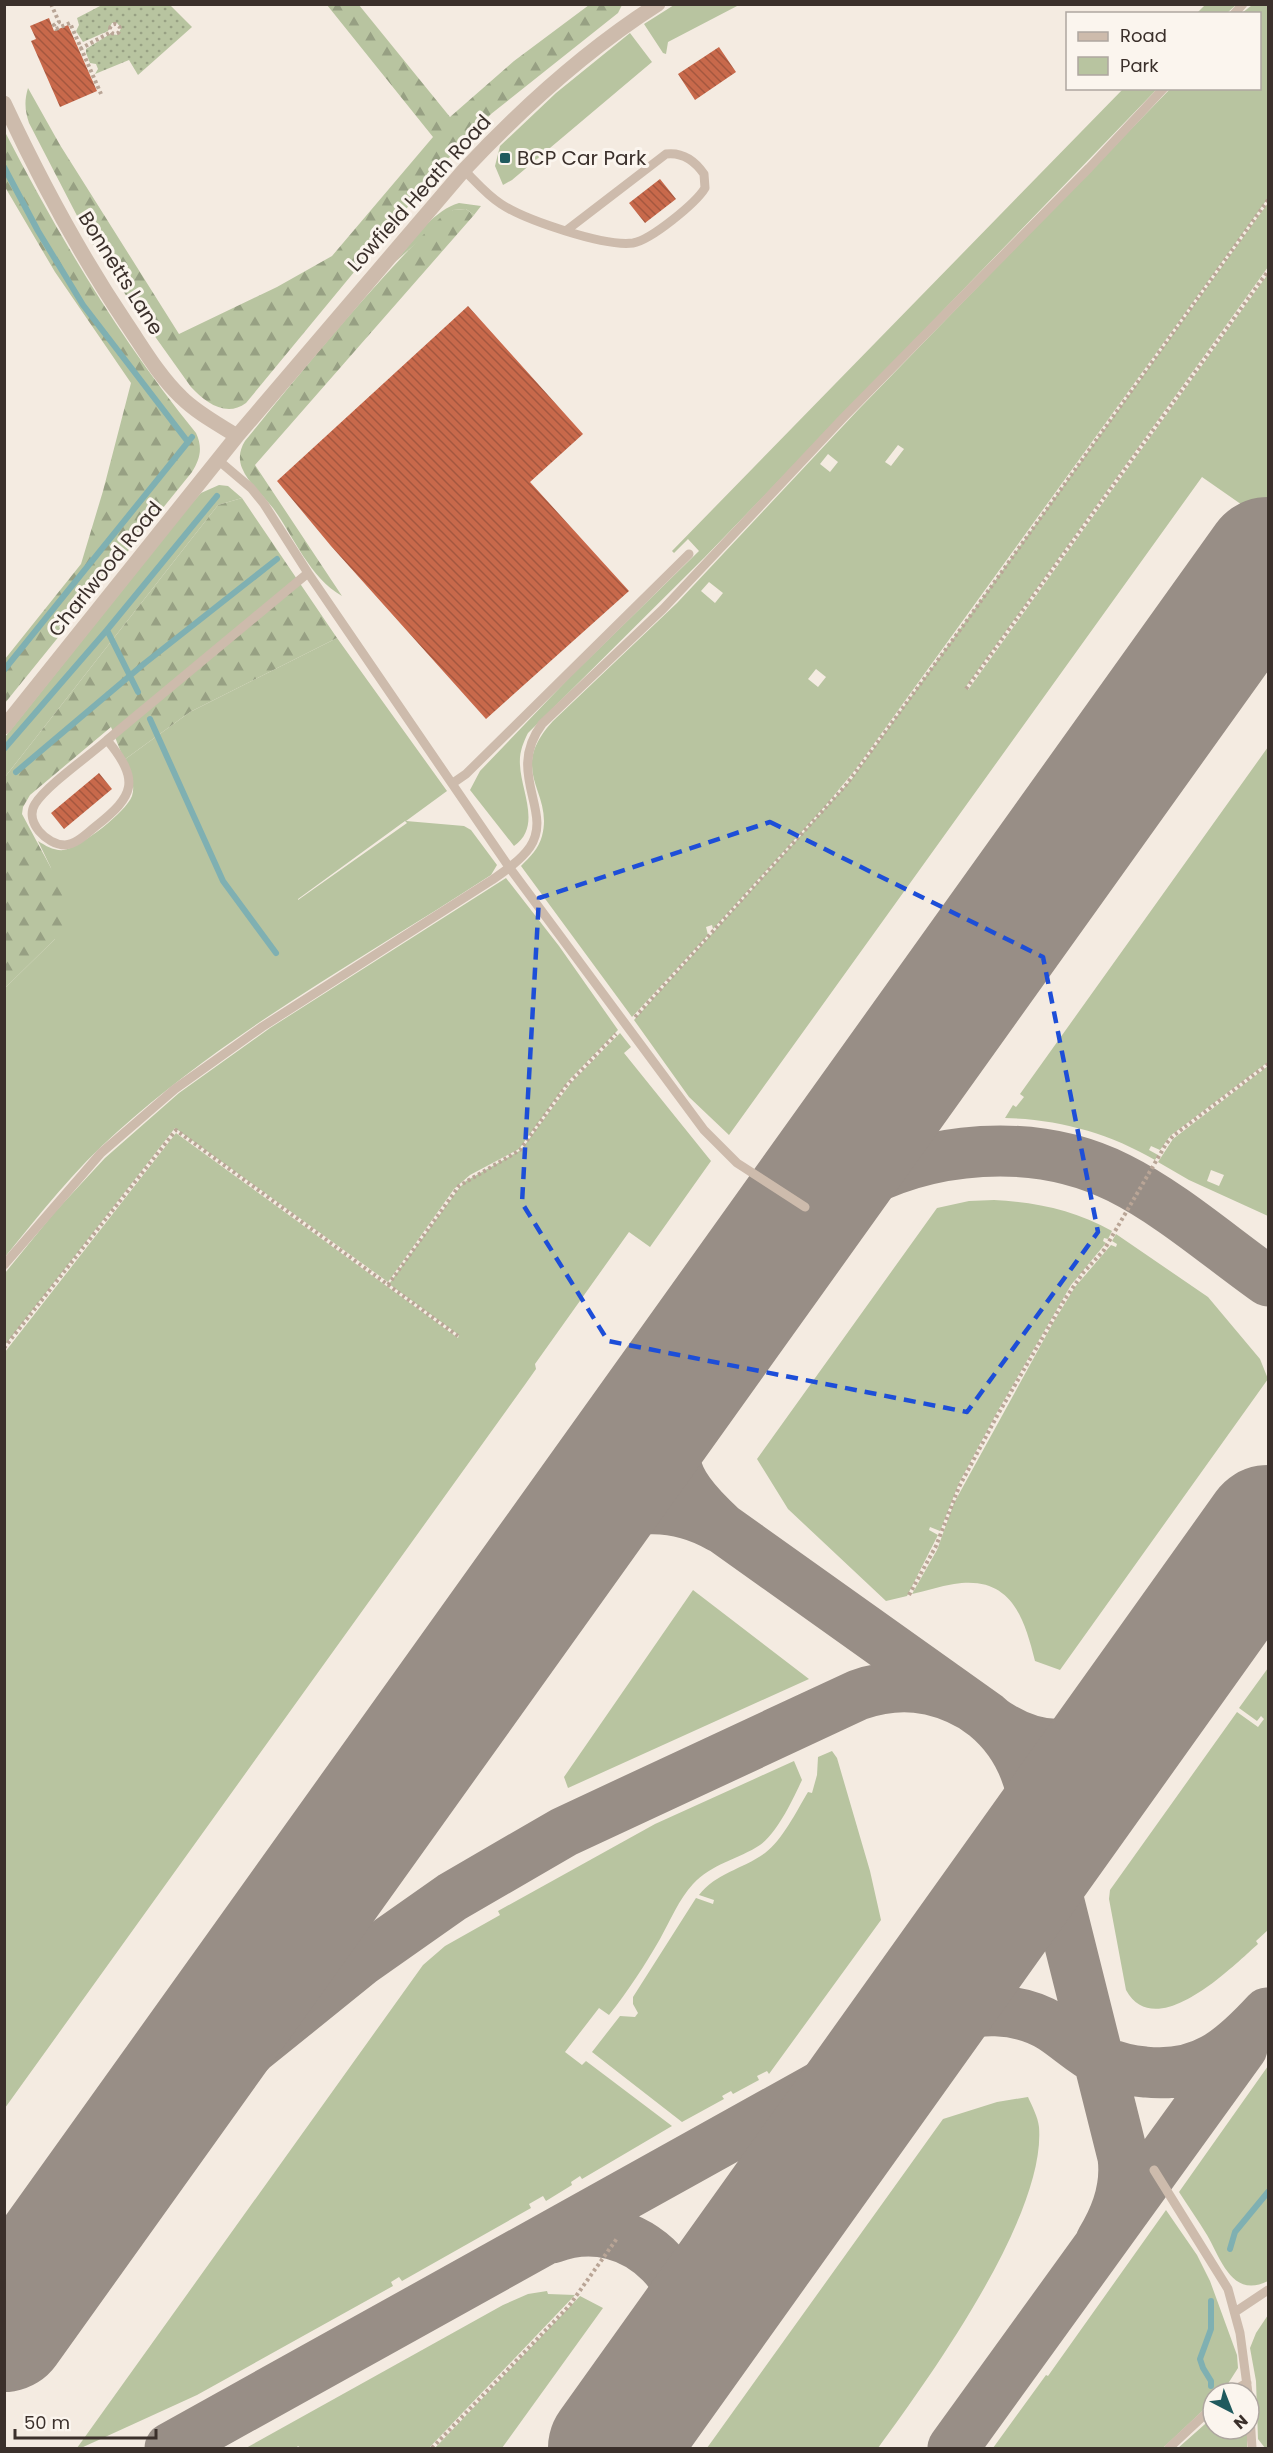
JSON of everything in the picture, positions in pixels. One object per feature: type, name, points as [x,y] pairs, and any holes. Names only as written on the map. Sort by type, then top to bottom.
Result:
[{"type":"street","name":"Lowfield Heath Road","points":[[237,436],[464,170],[495,137],[581,60],[658,4]]},
{"type":"street","name":"Bonnetts Lane","points":[[4,103],[57,211],[98,279],[157,367],[190,406],[237,436]]},
{"type":"street","name":"Charlwood Road","points":[[4,727],[237,436]]},
{"type":"lane","points":[[4,1265],[101,1153],[175,1089],[262,1027],[434,918],[509,867],[527,851],[538,823],[528,782],[527,761],[532,741],[542,724],[663,609],[843,418],[1089,168],[1162,90]]},
{"type":"lane","points":[[464,170],[490,196],[502,205],[525,216],[567,230],[609,241],[637,242],[654,232],[698,197],[705,188],[704,174],[685,157],[675,153],[666,154],[567,230]]},
{"type":"lane","points":[[218,460],[251,488],[509,867],[687,1108],[722,1150],[747,1170],[805,1207]]},
{"type":"lane","points":[[453,783],[466,774],[689,554]]},
{"type":"lane","points":[[107,740],[120,759],[128,779],[129,790],[124,801],[117,810],[74,842],[62,844],[50,840],[33,821],[32,812],[47,791],[107,740],[308,573]]},
{"type":"lane","points":[[1154,2170],[1228,2289],[1235,2312],[1246,2381]]},
{"type":"lane","points":[[1235,2312],[1269,2290]]},
{"type":"lane","points":[[1169,2448],[1201,2418]]},
{"type":"path","points":[[51,4],[59,22],[54,25],[56,29],[70,23],[101,94]]},
{"type":"path","points":[[72,27],[79,24]]},
{"type":"path","points":[[80,49],[111,32]]},
{"type":"path","points":[[90,70],[97,67]]},
{"type":"path","points":[[388,1285],[459,1186],[520,1150],[566,1086],[627,1024],[846,785],[1269,200]]},
{"type":"path","points":[[966,689],[1269,271]]},
{"type":"path","points":[[909,1595],[936,1546],[959,1487],[1009,1396],[1075,1284],[1104,1250],[1166,1144],[1173,1136],[1269,1064]]},
{"type":"path","points":[[4,1348],[176,1130],[458,1336]]},
{"type":"path","points":[[432,2448],[569,2306],[618,2237]]},
{"type":"highlighted area","points":[[770,822],[1043,957],[1098,1232],[967,1412],[608,1341],[522,1203],[539,898]]},
{"type":"green space","points":[[1206,4],[1236,5],[1228,12],[1198,12]]},
{"type":"green space","points":[[102,5],[170,5],[192,27],[138,75],[129,60],[95,74],[98,69],[96,64],[90,63],[86,49],[110,34],[118,35],[121,28],[117,23],[112,23],[108,31],[83,42],[76,31],[79,25],[77,18]]},
{"type":"green space","points":[[327,5],[359,5],[450,117],[514,61],[589,5],[622,5],[618,13],[491,114],[444,163],[246,403],[231,409],[216,406],[209,403],[191,387],[129,300],[88,237],[29,123],[26,106],[28,88],[60,145],[179,334],[277,287],[332,256],[433,137]]},
{"type":"green space","points":[[674,5],[739,5],[668,42],[666,54],[663,53],[644,24]]},
{"type":"green space","points":[[1252,5],[1268,5],[1268,198],[855,770],[713,929],[712,925],[706,927],[708,935],[632,1017],[521,866],[531,856],[541,840],[544,820],[534,781],[533,754],[553,721],[677,603],[858,410],[1169,90],[1261,90],[1261,12],[1243,12]],"holes":[[[898,445],[904,449],[891,466],[885,462]],[[828,454],[838,462],[830,472],[820,464]],[[709,582],[723,593],[715,603],[701,591]],[[816,669],[826,677],[818,687],[808,679]]]},
{"type":"green space","points":[[630,33],[652,62],[512,180],[503,185],[495,166],[500,146],[556,93]]},
{"type":"green space","points":[[1122,90],[1156,90],[705,557],[528,733],[520,761],[528,808],[527,829],[514,846],[470,790],[480,771],[570,677],[699,551],[688,539],[674,553],[672,551]]},
{"type":"green space","points":[[5,132],[47,211],[93,287],[142,362],[196,433],[200,449],[199,458],[192,472],[5,703],[5,659],[81,564],[131,383],[55,272],[5,187]]},
{"type":"green space","points":[[459,203],[481,206],[474,215],[466,209],[453,210],[395,262],[432,220],[449,207]]},
{"type":"green space","points":[[1268,203],[1268,267],[965,688],[968,690],[1268,274],[1268,523],[1202,477],[729,1135],[689,1097],[634,1020],[851,780]]},
{"type":"green space","points":[[466,209],[474,215],[255,465],[342,596],[321,579],[312,568],[273,508],[248,479],[241,464],[241,450],[245,441],[293,382],[392,268],[444,214],[453,210]]},
{"type":"green space","points":[[219,485],[228,486],[242,498],[218,505],[5,777],[5,737],[191,504],[201,493]]},
{"type":"green space","points":[[242,498],[337,638],[190,712],[124,760],[111,727],[30,795],[22,814],[51,868],[64,899],[69,919],[55,939],[5,988],[5,777],[218,505]]},
{"type":"green space","points":[[337,638],[447,791],[406,821],[464,826],[471,830],[497,865],[491,875],[299,996],[205,1060],[160,1095],[87,1161],[58,1192],[5,1257],[5,988],[55,939],[51,868],[38,841],[53,849],[64,850],[81,843],[112,819],[132,796],[131,778],[124,760],[190,712]],"holes":[[[405,821],[407,823],[298,900]]]},
{"type":"green space","points":[[1268,747],[1268,1062],[1170,1136],[1160,1150],[1151,1146],[1149,1150],[1158,1155],[1155,1160],[1120,1142],[1083,1129],[1044,1121],[1005,1118],[1013,1105],[1016,1107],[1024,1097],[1020,1094]]},
{"type":"green space","points":[[506,878],[559,946],[618,1030],[569,1080],[519,1149],[470,1175],[454,1189],[388,1282],[175,1128],[5,1345],[5,1273],[54,1213],[105,1158],[179,1093],[270,1028]]},
{"type":"green space","points":[[620,1033],[631,1047],[624,1053],[711,1161],[650,1247],[629,1232],[535,1364],[536,1369],[524,1386],[5,2108],[5,1352],[176,1133],[458,1338],[459,1335],[389,1284],[460,1187],[466,1181],[521,1150],[571,1083]]},
{"type":"green space","points":[[1268,1066],[1268,1216],[1189,1180],[1158,1162],[1173,1139]],"holes":[[[1211,1170],[1224,1175],[1219,1186],[1207,1181]]]},
{"type":"green space","points":[[994,1200],[1055,1208],[1112,1231],[1108,1239],[1104,1238],[1103,1241],[1106,1243],[1071,1285],[996,1414],[959,1483],[940,1531],[930,1527],[929,1530],[938,1535],[907,1596],[886,1601],[788,1509],[757,1459],[937,1208],[969,1201]]},
{"type":"green space","points":[[1116,1234],[1208,1297],[1260,1359],[1268,1379],[1060,1670],[1035,1661],[1020,1615],[1002,1593],[989,1586],[973,1583],[954,1584],[912,1594],[937,1550],[954,1503],[1053,1323],[1075,1287],[1111,1245],[1116,1247],[1117,1244],[1112,1241]]},
{"type":"green space","points":[[693,1590],[809,1679],[568,1788],[564,1777]]},
{"type":"green space","points":[[1268,1668],[1268,1930],[1256,1941],[1258,1944],[1213,1983],[1194,1996],[1174,2005],[1156,2009],[1139,2004],[1126,1990],[1109,1899],[1110,1890],[1237,1712],[1258,1727],[1264,1719],[1261,1716],[1257,1721],[1239,1708]]},
{"type":"green space","points":[[832,1751],[837,1758],[870,1871],[881,1920],[769,2074],[767,2071],[757,2076],[759,2080],[733,2094],[731,2091],[722,2096],[724,2099],[682,2122],[592,2052],[620,2016],[635,2017],[638,2013],[633,2004],[633,1997],[696,1898],[713,1904],[714,1900],[699,1895],[713,1881],[757,1858],[772,1847],[789,1825],[808,1792],[812,1793],[817,1775],[818,1757]]},
{"type":"green space","points":[[794,1761],[802,1780],[773,1832],[760,1845],[708,1871],[693,1884],[616,2006],[609,2015],[599,2008],[565,2052],[582,2065],[586,2061],[672,2126],[582,2179],[580,2176],[571,2182],[572,2185],[546,2201],[543,2196],[529,2204],[531,2208],[402,2281],[399,2277],[391,2282],[393,2286],[197,2395],[77,2448],[423,1965],[445,1946],[500,1915],[498,1911],[655,1824]]},
{"type":"green space","points":[[1268,2066],[1268,2281],[1256,2285],[1245,2285],[1229,2274],[1204,2229],[1179,2192]]},
{"type":"green space","points":[[1028,2097],[1039,2127],[1036,2163],[1024,2205],[1005,2249],[954,2339],[878,2448],[707,2448],[943,2119],[997,2102]]},
{"type":"green space","points":[[1166,2210],[1197,2255],[1210,2281],[1237,2355],[1238,2368],[1230,2381],[1201,2381],[1201,2412],[1163,2448],[993,2448],[1046,2375],[1048,2376]]},
{"type":"green space","points":[[547,2291],[548,2294],[575,2295],[429,2448],[301,2448],[298,2446],[296,2448],[246,2448],[503,2305],[528,2294]]},
{"type":"green space","points":[[580,2296],[603,2308],[502,2448],[435,2448]]},
{"type":"green space","points":[[1268,2315],[1268,2448],[1265,2448],[1260,2441],[1261,2381],[1256,2381],[1250,2348],[1256,2333]]},
{"type":"green space","points":[[1201,2428],[1201,2441],[1247,2441],[1247,2448],[1178,2448]]},
{"type":"building","points":[[49,18],[54,31],[68,25],[97,91],[60,107],[31,41],[36,39],[30,26]]},
{"type":"building","points":[[719,47],[736,72],[695,100],[678,74]]},
{"type":"building","points":[[660,179],[676,199],[645,223],[629,203]]},
{"type":"building","points":[[468,306],[583,434],[530,482],[629,591],[486,719],[331,546],[277,481]]},
{"type":"building","points":[[99,773],[112,789],[64,829],[51,813]]},
{"type":"waterway","points":[[4,167],[38,231],[83,305],[188,442],[192,437]]},
{"type":"waterway","points":[[4,670],[188,442]]},
{"type":"waterway","points":[[107,630],[217,496]]},
{"type":"waterway","points":[[16,772],[145,663],[277,559]]},
{"type":"waterway","points":[[4,749],[107,630],[138,692]]},
{"type":"waterway","points":[[150,719],[223,881],[276,953]]},
{"type":"waterway","points":[[1230,2249],[1235,2232],[1268,2192]]},
{"type":"waterway","points":[[1211,2301],[1211,2329],[1200,2359],[1211,2381]]},
{"type":"taxiway","points":[[1179,687],[1230,626],[1268,596]]},
{"type":"taxiway","points":[[774,1252],[828,1204],[879,1176],[912,1164],[946,1156],[982,1152],[1017,1152],[1052,1156],[1086,1165],[1119,1178],[1176,1213],[1268,1281]]},
{"type":"taxiway","points":[[684,1378],[675,1425],[674,1460],[679,1476],[688,1492],[702,1509],[722,1528],[986,1716],[1002,1731],[1020,1758],[1031,1790],[1123,2157],[1124,2180],[1120,2201],[1101,2241]]},
{"type":"taxiway","points":[[557,1557],[577,1536],[597,1523],[614,1515],[632,1511],[650,1509],[686,1513],[721,1528]]},
{"type":"taxiway","points":[[48,2268],[136,2165],[206,2092],[252,2049],[361,1961],[452,1897],[564,1832],[858,1695],[887,1688],[916,1687],[944,1693],[972,1706]]},
{"type":"taxiway","points":[[989,1719],[1009,1732],[1029,1740],[1049,1744],[1068,1744],[1087,1740],[1105,1732],[1124,1721],[1142,1706]]},
{"type":"taxiway","points":[[170,2448],[938,2021],[981,2011],[1025,2015],[1052,2027],[1101,2061],[1134,2071],[1165,2073],[1183,2071],[1214,2059],[1241,2040],[1267,2013]]},
{"type":"taxiway","points":[[953,2448],[1242,2048]]},
{"type":"taxiway","points":[[552,2238],[583,2231],[612,2234],[639,2245],[661,2263],[679,2286],[690,2313],[693,2343],[684,2386],[671,2406],[629,2448]]},
{"type":"runway","points":[[4,2328],[1268,561]]},
{"type":"runway","points":[[612,2448],[1268,1529]]},
{"type":"place","name":"BCP Car Park","points":[[505,158]]}]
